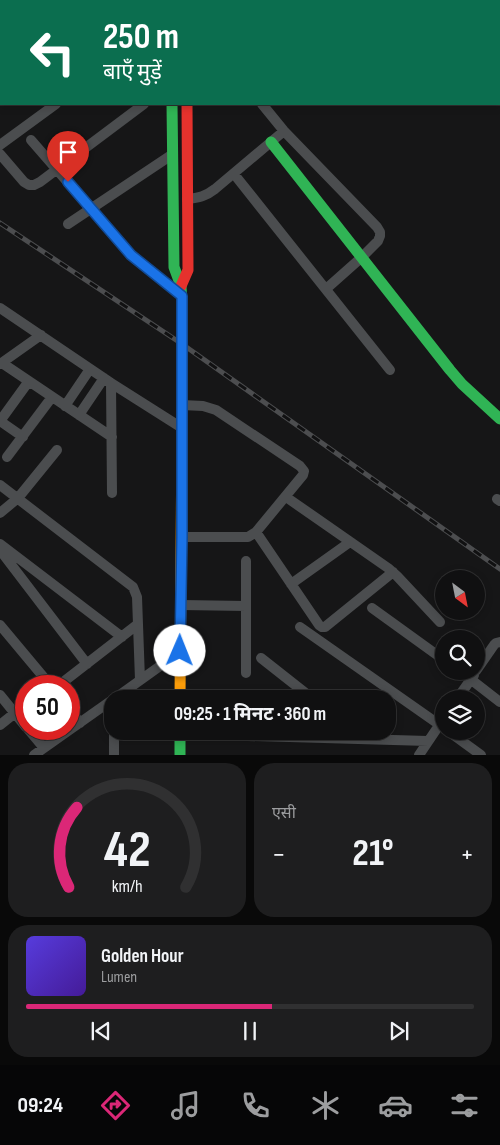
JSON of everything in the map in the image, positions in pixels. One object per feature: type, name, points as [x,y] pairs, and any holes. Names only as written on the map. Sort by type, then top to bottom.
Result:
[{"type":"main road","points":[[172,105],[174,267],[181,291],[182,315],[180,690]]},
{"type":"main road","points":[[181,291],[188,270],[187,105]]},
{"type":"main road","points":[[271,142],[450,370],[462,384],[500,419]]},
{"type":"main road","points":[[180,740],[180,755]]},
{"type":"street","points":[[0,145],[55,105]]},
{"type":"street","points":[[0,154],[24,182],[34,185],[143,105]]},
{"type":"street","points":[[263,105],[284,131],[380,232],[378,241],[326,289]]},
{"type":"street","points":[[187,199],[206,196],[284,131]]},
{"type":"street","points":[[31,140],[131,255],[181,291]]},
{"type":"street","points":[[68,224],[173,154]]},
{"type":"street","points":[[234,174],[390,370]]},
{"type":"street","points":[[0,308],[182,428]]},
{"type":"street","points":[[41,335],[1,364],[112,437]]},
{"type":"street","points":[[65,406],[90,369]]},
{"type":"street","points":[[23,437],[0,420],[29,381]]},
{"type":"street","points":[[79,415],[108,381]]},
{"type":"street","points":[[108,381],[112,437],[112,493]]},
{"type":"street","points":[[7,457],[52,397]]},
{"type":"street","points":[[182,405],[203,406],[216,410],[300,466],[304,472],[286,497],[256,532],[248,537],[182,537]]},
{"type":"street","points":[[0,513],[18,498],[58,450]]},
{"type":"street","points":[[0,485],[130,583],[136,591],[140,680]]},
{"type":"street","points":[[286,497],[393,572],[440,622]]},
{"type":"street","points":[[256,532],[322,627],[325,627],[393,572]]},
{"type":"street","points":[[291,584],[350,542]]},
{"type":"street","points":[[0,544],[122,637]]},
{"type":"street","points":[[0,550],[87,664]]},
{"type":"street","points":[[246,561],[246,673]]},
{"type":"street","points":[[181,606],[246,606]]},
{"type":"street","points":[[372,608],[435,654]]},
{"type":"street","points":[[72,675],[138,624]]},
{"type":"street","points":[[0,625],[42,675]]},
{"type":"street","points":[[300,628],[435,719]]},
{"type":"street","points":[[485,659],[496,643],[500,642]]},
{"type":"street","points":[[126,690],[180,651]]},
{"type":"street","points":[[262,658],[302,690]]},
{"type":"street","points":[[480,680],[500,702]]},
{"type":"street","points":[[0,695],[15,713],[0,725]]},
{"type":"street","points":[[80,723],[104,706]]},
{"type":"street","points":[[418,755],[435,732]]},
{"type":"street","points":[[37,740],[44,748]]},
{"type":"street","points":[[34,755],[56,740]]},
{"type":"street","points":[[114,740],[114,755]]},
{"type":"street","points":[[396,740],[428,741]]},
{"type":"street","points":[[460,740],[481,755]]},
{"type":"railway","points":[[0,223],[182,344],[500,569]]},
{"type":"traffic: fast","points":[[172,105],[174,267],[181,286],[182,306],[182,427]]},
{"type":"traffic: fast","points":[[271,142],[450,370],[462,384],[500,419]]},
{"type":"traffic: fast","points":[[180,740],[180,755]]},
{"type":"traffic: slow","points":[[180,690],[182,427]]},
{"type":"traffic: jam","points":[[181,286],[188,270],[187,105]]},
{"type":"route","points":[[68,182],[138,262],[182,296],[180,651]]}]
